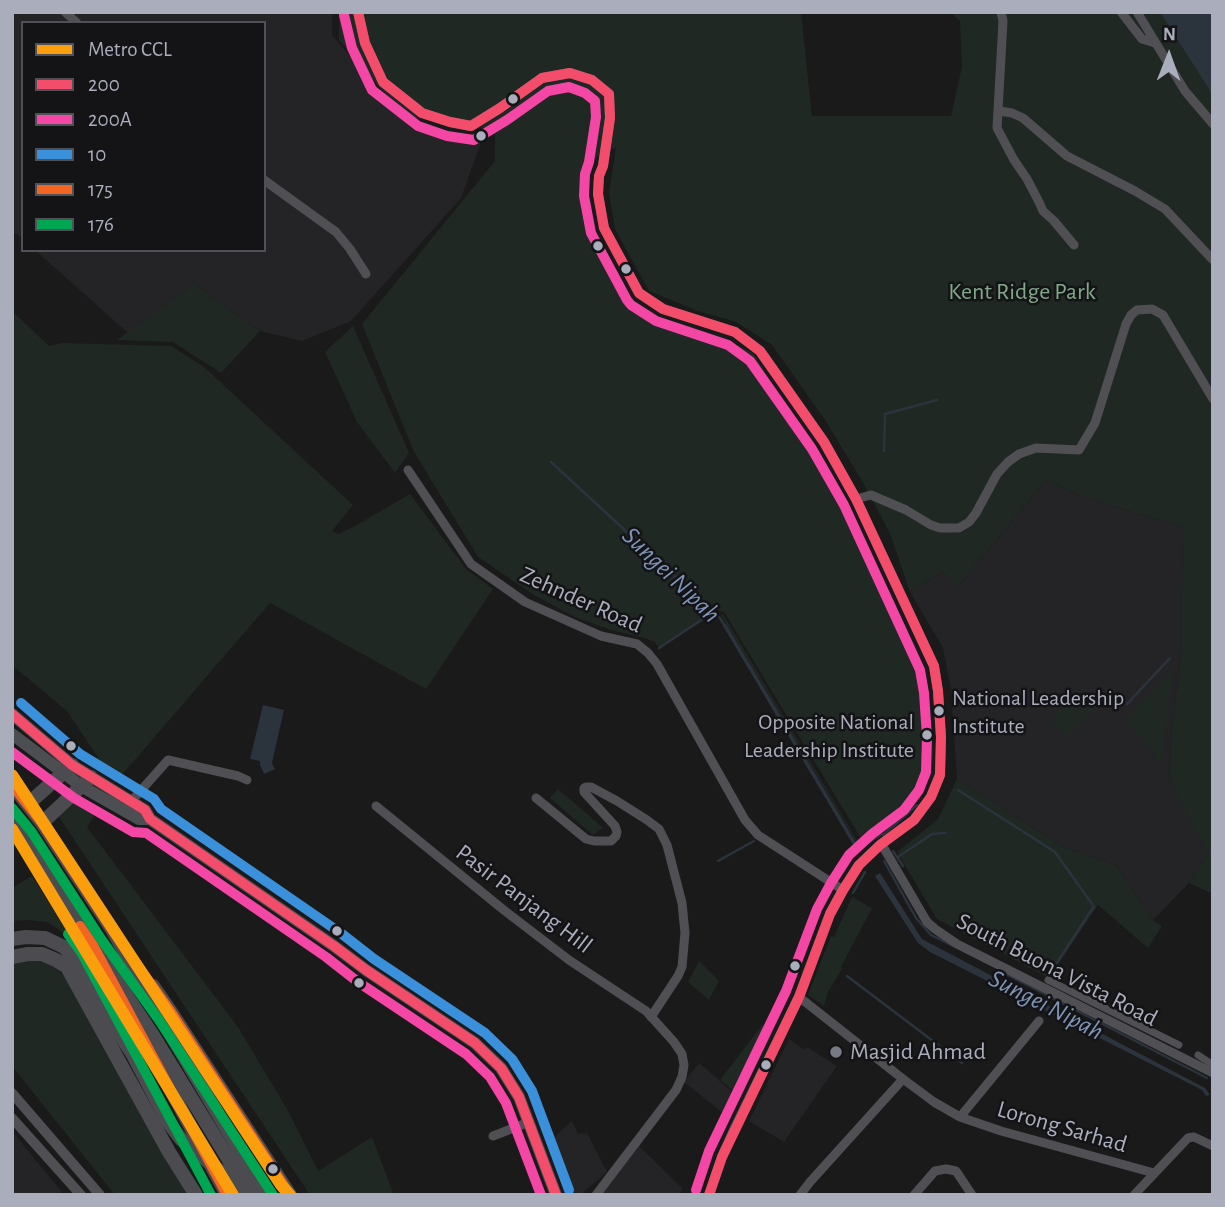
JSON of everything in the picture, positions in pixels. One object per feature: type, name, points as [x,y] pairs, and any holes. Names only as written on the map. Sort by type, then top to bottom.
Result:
[{"type":"highway","points":[[28,804],[68,769]]},
{"type":"highway","points":[[42,823],[86,781]]},
{"type":"highway","points":[[12,785],[42,823],[113,931],[171,1012],[290,1195]]},
{"type":"highway","points":[[12,824],[245,1174],[266,1195]]},
{"type":"highway","points":[[113,931],[245,1174],[251,1195]]},
{"type":"highway","points":[[12,939],[45,938],[64,947],[79,963],[169,1152],[196,1195]]},
{"type":"highway","points":[[93,945],[227,1195]]},
{"type":"highway","points":[[12,957],[43,954],[67,967],[111,1031],[132,1053],[168,1122],[181,1139],[251,1195]]},
{"type":"main road","points":[[12,714],[68,769]]},
{"type":"main road","points":[[12,734],[127,806],[139,819],[150,819],[475,1043],[501,1068],[519,1097],[556,1195]]},
{"type":"street","points":[[358,12],[365,43],[383,82],[422,113],[471,126],[542,78],[570,73],[592,80],[610,94],[610,118],[598,194],[604,228],[639,293],[663,309],[735,332],[760,351],[824,442],[856,499],[934,666],[941,737],[940,775],[931,797],[914,820],[880,845],[859,865],[843,890],[830,914],[802,998],[734,1130],[709,1195]]},
{"type":"street","points":[[1001,12],[1003,21],[997,128],[1042,211],[1074,245]]},
{"type":"street","points":[[1121,12],[1142,39],[1155,43]]},
{"type":"street","points":[[1137,12],[1185,91],[1213,124]]},
{"type":"street","points":[[999,111],[1023,118],[1067,156],[1165,209],[1213,260]]},
{"type":"street","points":[[266,181],[336,232],[366,274]]},
{"type":"street","points":[[856,499],[871,495],[940,528],[959,528],[976,513],[997,474],[1019,454],[1036,448],[1079,450],[1095,423],[1126,324],[1137,310],[1152,309],[1163,315],[1213,399]]},
{"type":"street","name":"Zehnder Road","points":[[408,470],[471,564],[524,602],[601,636],[637,644],[648,653],[657,664],[745,820],[758,835],[843,890]]},
{"type":"street","points":[[127,806],[169,760],[247,780]]},
{"type":"street","points":[[536,797],[586,839],[611,841],[617,832],[615,826],[584,792],[584,787],[591,787],[659,829],[667,845],[682,903],[685,933],[682,967],[651,1017]]},
{"type":"street","name":"Pasir Panjang Hill","points":[[376,806],[569,960],[631,1000],[651,1017],[682,1054],[684,1065],[676,1090],[596,1195]]},
{"type":"street","name":"South Buona Vista Road","points":[[880,845],[927,922],[934,929],[957,944],[1213,1073]]},
{"type":"street","points":[[1048,980],[1179,1045]]},
{"type":"street","name":"Lorong Sarhad","points":[[802,998],[903,1079],[960,1117],[1000,1131],[1154,1173]]},
{"type":"street","name":"Lorong Sarhad","points":[[960,1117],[1039,1021]]},
{"type":"street","points":[[1198,1055],[1213,1065]]},
{"type":"street","points":[[800,1195],[903,1079]]},
{"type":"street","points":[[12,1093],[100,1195]]},
{"type":"street","points":[[12,1118],[81,1195]]},
{"type":"street","points":[[493,1136],[529,1122]]},
{"type":"street","points":[[1134,1195],[1188,1138],[1194,1137],[1213,1146]]},
{"type":"street","points":[[914,1195],[934,1171],[946,1169],[956,1171],[972,1195]]},
{"type":"shaded area","points":[[12,12],[332,12],[332,35],[412,129],[481,142],[461,198],[351,321],[302,341],[260,331],[194,284],[128,333],[37,252],[266,252],[266,21],[21,21],[21,237],[16,233],[12,234]]},
{"type":"shaded area","points":[[1046,480],[1084,497],[1183,527],[1181,655],[1172,723],[1169,780],[1209,852],[1189,883],[1153,920],[1116,865],[1063,847],[957,779],[951,689],[943,648],[910,592],[942,571],[957,588]]},
{"type":"shaded area","points":[[789,1039],[804,1050],[807,1047],[837,1066],[784,1142],[749,1121]]},
{"type":"shaded area","points":[[699,1063],[737,1096],[723,1113],[684,1082]]},
{"type":"shaded area","points":[[572,1121],[578,1134],[587,1133],[607,1172],[580,1195],[574,1195],[549,1142]]},
{"type":"shaded area","points":[[12,1131],[64,1195],[12,1195]]},
{"type":"shaded area","points":[[639,1146],[682,1188],[679,1195],[600,1195]]},
{"type":"green space","name":"Kent Ridge Park","points":[[339,12],[801,12],[812,116],[951,116],[962,67],[960,21],[951,12],[1213,12],[1213,894],[1189,883],[1209,852],[1169,780],[1172,723],[1181,655],[1183,527],[1084,497],[1046,480],[957,588],[942,571],[910,592],[891,536],[864,484],[825,420],[772,345],[736,322],[698,311],[649,291],[615,229],[609,193],[616,147],[589,161],[589,196],[596,234],[625,294],[653,315],[719,337],[753,353],[840,490],[917,651],[927,680],[933,754],[931,777],[905,812],[865,845],[724,612],[706,606],[711,611],[710,614],[659,648],[655,642],[645,638],[611,630],[575,617],[534,595],[478,557],[414,452],[362,324],[495,161],[495,130],[403,115],[339,40]]},
{"type":"green space","points":[[194,284],[260,331],[221,373],[173,342],[117,340]]},
{"type":"green space","points":[[12,311],[49,346],[62,343],[171,346],[204,367],[353,505],[332,531],[338,534],[410,494],[466,569],[493,589],[426,689],[270,603],[115,783],[67,711],[12,665]]},
{"type":"green space","points":[[353,326],[409,453],[395,473],[357,422],[325,352]]},
{"type":"green space","points":[[723,614],[861,847],[860,848],[721,615]]},
{"type":"green space","points":[[1173,668],[1161,763],[1126,720]]},
{"type":"green space","points":[[1081,689],[1098,705],[1067,737],[1050,721]]},
{"type":"green space","points":[[957,779],[1063,847],[1116,865],[1153,920],[1162,926],[1148,948],[1098,905],[1049,978],[937,919],[897,852],[938,819]]},
{"type":"green space","points":[[558,789],[603,828],[593,835],[550,798]]},
{"type":"green space","points":[[77,794],[99,808],[87,827],[238,1027],[287,1109],[318,1171],[372,1137],[394,1195],[310,1195],[57,814]]},
{"type":"green space","points":[[32,876],[68,932],[65,935],[47,922],[12,921],[12,888]]},
{"type":"green space","points":[[852,897],[872,908],[828,992],[824,1006],[808,995],[831,936],[834,937]]},
{"type":"green space","points":[[43,960],[67,978],[188,1195],[115,1195],[12,1066],[12,962]]},
{"type":"green space","points":[[699,961],[719,981],[709,1000],[688,982]]},
{"type":"green space","points":[[762,1025],[773,1032],[741,1097],[720,1080]]},
{"type":"water","points":[[1160,12],[1213,12],[1213,99],[1209,89]]},
{"type":"water","points":[[726,624],[858,846],[855,848],[723,626]]},
{"type":"water","points":[[263,705],[284,710],[272,763],[275,769],[264,774],[260,761],[250,759]]},
{"type":"water","points":[[880,873],[922,939],[1205,1088],[1210,1095],[1206,1096],[1202,1090],[930,952],[918,943],[875,876]]},
{"type":"waterway","points":[[884,451],[885,414],[937,400]]},
{"type":"waterway","name":"Sungei Nipah","points":[[551,462],[720,618],[726,628]]},
{"type":"waterway","points":[[659,648],[712,613]]},
{"type":"waterway","points":[[1127,704],[1170,658]]},
{"type":"waterway","points":[[958,790],[1055,852],[1092,904]]},
{"type":"waterway","points":[[883,835],[917,805]]},
{"type":"waterway","points":[[898,857],[932,834],[946,833]]},
{"type":"waterway","points":[[855,844],[858,849],[882,834]]},
{"type":"waterway","points":[[718,861],[754,841]]},
{"type":"waterway","points":[[893,851],[903,866]]},
{"type":"waterway","points":[[884,861],[916,918],[931,935],[953,946]]},
{"type":"waterway","points":[[853,893],[865,872]]},
{"type":"waterway","points":[[1049,975],[1094,906]]},
{"type":"waterway","points":[[1002,972],[1207,1078]]},
{"type":"waterway","points":[[847,976],[962,1063]]},
{"type":"metro line","name":"CCL","points":[[12,775],[290,1195]]},
{"type":"metro line","name":"CCL","points":[[12,829],[233,1195]]},
{"type":"transit line","name":"200","points":[[358,12],[365,43],[383,82],[422,113],[471,126],[542,78],[570,73],[592,80],[609,94],[610,118],[598,194],[604,228],[639,293],[663,309],[735,332],[760,351],[824,442],[856,499],[934,666],[941,737],[940,775],[931,797],[914,820],[880,845],[859,865],[843,890],[830,914],[799,997],[722,1157],[709,1195]]},
{"type":"transit line","name":"200A","points":[[344,15],[352,48],[372,90],[418,126],[447,136],[474,140],[548,91],[569,87],[585,93],[595,101],[596,117],[585,174],[584,196],[591,233],[627,300],[656,321],[728,345],[750,361],[812,449],[844,505],[920,670],[927,737],[926,772],[919,790],[904,810],[849,855],[831,883],[817,909],[786,991],[709,1151],[696,1190]]},
{"type":"transit line","name":"10","points":[[21,703],[80,754],[154,799],[161,809],[374,959],[485,1033],[512,1059],[532,1091],[569,1190]]},
{"type":"transit line","name":"200","points":[[12,714],[72,765],[145,810],[150,819],[475,1043],[501,1068],[519,1097],[556,1195]]},
{"type":"transit line","name":"200A","points":[[12,752],[74,798],[133,832],[146,833],[358,982],[466,1054],[490,1077],[506,1103],[541,1195]]},
{"type":"transit line","name":"175","points":[[12,785],[42,823],[113,931],[171,1012],[290,1195]]},
{"type":"transit line","name":"176","points":[[12,808],[31,831],[101,939],[159,1020],[273,1195]]},
{"type":"transit line","name":"175","points":[[80,926],[93,945],[227,1195]]},
{"type":"transit line","name":"176","points":[[68,934],[81,952],[211,1195]]},
{"type":"place","name":"National Leadership Institute","points":[[939,711]]},
{"type":"place","name":"Opposite National Leadership Institute","points":[[927,735]]},
{"type":"place","name":"Masjid Ahmad","points":[[836,1052]]}]
